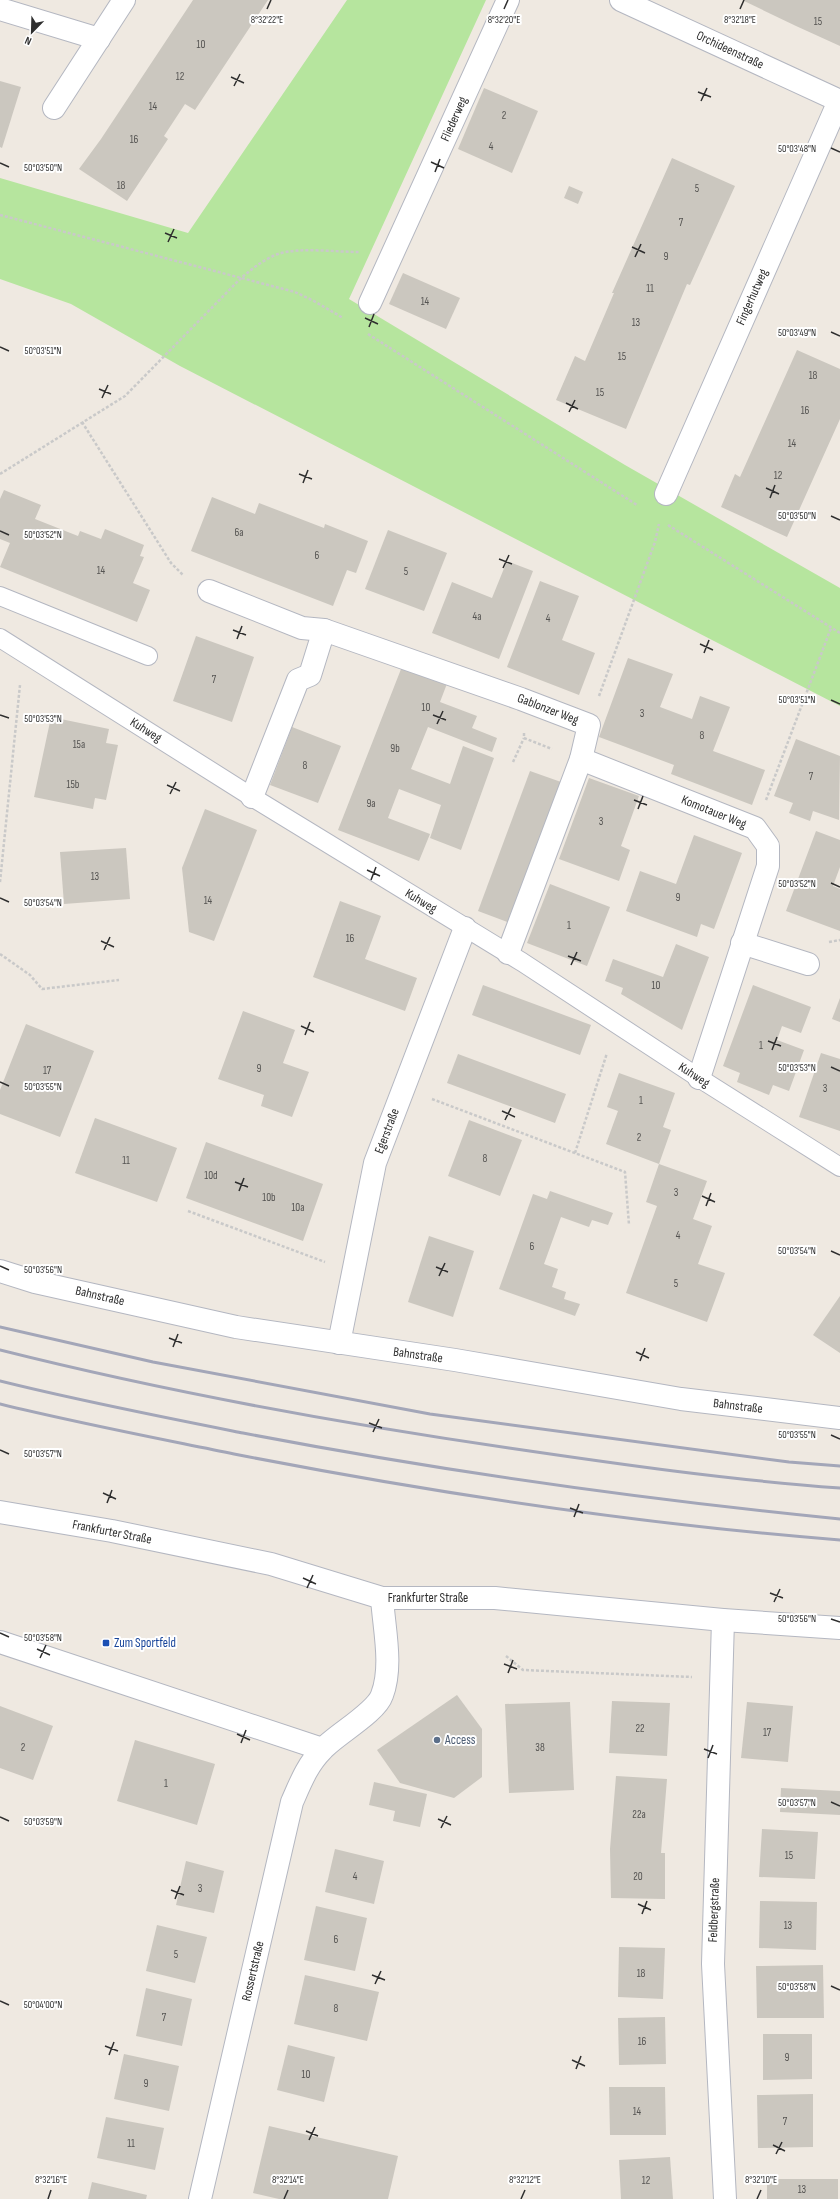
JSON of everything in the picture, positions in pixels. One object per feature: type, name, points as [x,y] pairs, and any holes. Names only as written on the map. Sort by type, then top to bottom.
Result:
[{"type":"street","points":[[54,108],[124,0]]},
{"type":"street","name":"Fliederweg","points":[[370,303],[508,0]]},
{"type":"street","name":"Orchideenstraße","points":[[621,0],[840,101]]},
{"type":"street","points":[[0,9],[99,39]]},
{"type":"street","name":"Fingerhutweg","points":[[666,494],[840,101]]},
{"type":"street","name":"Gablonzer Weg","points":[[209,591],[302,628],[324,630],[521,699],[588,725],[581,759],[508,953]]},
{"type":"street","points":[[252,797],[298,680],[310,675],[324,630]]},
{"type":"street","name":"Komotauer Weg","points":[[581,759],[755,828],[768,846],[768,866],[699,1078]]},
{"type":"street","name":"Egerstraße","points":[[339,1343],[375,1163],[465,928]]},
{"type":"street","points":[[742,943],[808,964]]},
{"type":"street","name":"Bahnstraße","points":[[0,1271],[35,1282],[236,1327],[455,1360],[681,1399],[840,1418]]},
{"type":"street","name":"Frankfurter Straße","points":[[0,1512],[112,1531],[271,1564],[382,1598],[495,1598],[723,1620],[840,1628]]},
{"type":"street","points":[[0,1642],[322,1750],[363,1717],[382,1697],[387,1676],[382,1598]]},
{"type":"street","name":"Feldbergstraße","points":[[723,1620],[712,1964],[725,2199]]},
{"type":"street","name":"Rossertstraße","points":[[200,2199],[292,1802],[304,1774],[322,1750]]},
{"type":"lane","points":[[0,596],[148,656]]},
{"type":"lane","name":"Kuhweg","points":[[0,638],[252,797],[508,953],[699,1078],[840,1167]]},
{"type":"path","points":[[0,215],[295,292],[314,300],[346,320]]},
{"type":"path","points":[[0,474],[125,396],[241,278],[256,266],[277,254],[290,251],[394,253]]},
{"type":"path","points":[[366,332],[640,507]]},
{"type":"path","points":[[82,422],[171,563],[186,577],[209,591]]},
{"type":"path","points":[[588,725],[655,542],[660,519]]},
{"type":"path","points":[[666,524],[840,634]]},
{"type":"path","points":[[755,828],[831,628]]},
{"type":"path","points":[[0,882],[24,653]]},
{"type":"path","points":[[513,762],[524,738]]},
{"type":"path","points":[[0,954],[30,975],[42,989],[119,980]]},
{"type":"path","points":[[575,1153],[616,1023]]},
{"type":"path","points":[[404,1088],[626,1172],[629,1225]]},
{"type":"path","points":[[188,1211],[353,1273]]},
{"type":"path","points":[[506,1656],[523,1670],[720,1678]]},
{"type":"green space","points":[[347,0],[486,0],[349,299],[625,465],[840,588],[840,706],[180,366],[71,304],[0,279],[0,178],[188,233]]},
{"type":"building","points":[[193,0],[268,0],[195,110],[185,104],[164,136],[168,139],[127,201],[79,169],[101,139]]},
{"type":"building","points":[[742,0],[840,0],[840,46],[796,26]]},
{"type":"building","points":[[0,81],[21,87],[2,148],[0,147]]},
{"type":"building","points":[[484,88],[538,111],[512,173],[458,149]]},
{"type":"building","points":[[672,158],[735,186],[690,285],[687,284],[626,429],[556,400],[575,356],[585,361],[614,293],[612,293]]},
{"type":"building","points":[[569,186],[583,192],[578,204],[564,198]]},
{"type":"building","points":[[403,273],[460,298],[446,329],[389,304]]},
{"type":"building","points":[[797,350],[840,369],[840,419],[787,537],[721,507],[735,474],[740,477]]},
{"type":"building","points":[[4,490],[41,505],[35,519],[78,536],[80,531],[101,539],[105,529],[144,545],[140,556],[144,557],[133,583],[150,590],[137,622],[0,567],[10,543],[0,539],[0,499]]},
{"type":"building","points":[[212,497],[255,514],[259,503],[324,528],[325,524],[368,541],[356,573],[347,570],[333,606],[191,551]]},
{"type":"building","points":[[388,530],[447,553],[424,611],[365,589]]},
{"type":"building","points":[[507,561],[533,571],[499,659],[432,633],[452,582],[492,598]]},
{"type":"building","points":[[540,581],[579,596],[562,640],[595,653],[579,695],[507,667]]},
{"type":"building","points":[[196,636],[254,657],[232,722],[173,701]]},
{"type":"building","points":[[628,658],[673,674],[660,707],[692,719],[700,696],[730,707],[713,751],[765,770],[752,805],[671,774],[674,765],[599,737]]},
{"type":"building","points":[[403,664],[448,681],[440,702],[477,716],[472,728],[497,738],[492,752],[428,727],[411,769],[450,784],[463,746],[494,758],[461,850],[430,838],[441,805],[399,789],[388,818],[430,834],[419,861],[338,830]]},
{"type":"building","points":[[51,717],[109,729],[106,743],[118,745],[106,800],[95,798],[93,809],[34,797]]},
{"type":"building","points":[[292,727],[341,746],[318,803],[270,785]]},
{"type":"building","points":[[796,739],[840,756],[839,820],[813,811],[810,821],[789,813],[793,803],[774,796]]},
{"type":"building","points":[[530,771],[561,782],[510,923],[478,911]]},
{"type":"building","points":[[589,778],[639,796],[621,846],[630,850],[619,881],[559,859]]},
{"type":"building","points":[[205,809],[257,830],[214,941],[189,932],[182,868]]},
{"type":"building","points":[[816,831],[840,840],[840,867],[833,886],[840,889],[840,931],[786,911]]},
{"type":"building","points":[[694,835],[742,853],[714,929],[701,924],[697,937],[626,911],[640,871],[676,884]]},
{"type":"building","points":[[126,848],[130,899],[64,904],[60,852]]},
{"type":"building","points":[[550,884],[610,907],[587,966],[527,943]]},
{"type":"building","points":[[340,901],[381,916],[365,959],[417,978],[405,1011],[313,977]]},
{"type":"building","points":[[676,944],[709,957],[682,1030],[621,994],[623,988],[605,981],[613,959],[663,977]]},
{"type":"building","points":[[483,985],[591,1025],[580,1055],[472,1015]]},
{"type":"building","points":[[753,985],[811,1007],[801,1033],[782,1026],[777,1040],[804,1050],[789,1091],[773,1085],[769,1095],[737,1082],[740,1073],[723,1066]]},
{"type":"building","points":[[840,998],[840,1022],[832,1019]]},
{"type":"building","points":[[243,1011],[295,1030],[283,1063],[309,1072],[292,1117],[261,1106],[264,1095],[218,1079]]},
{"type":"building","points":[[26,1024],[94,1051],[60,1137],[0,1114],[0,1090]]},
{"type":"building","points":[[821,1053],[840,1059],[840,1131],[799,1117]]},
{"type":"building","points":[[458,1054],[566,1094],[555,1123],[447,1083]]},
{"type":"building","points":[[619,1073],[675,1093],[663,1127],[671,1130],[659,1164],[606,1144],[618,1111],[607,1107]]},
{"type":"building","points":[[95,1118],[177,1148],[157,1202],[75,1173]]},
{"type":"building","points":[[469,1120],[522,1140],[500,1196],[448,1176]]},
{"type":"building","points":[[206,1142],[323,1184],[303,1241],[186,1198]]},
{"type":"building","points":[[659,1164],[707,1181],[693,1219],[712,1226],[698,1264],[725,1273],[707,1322],[626,1293],[657,1206],[646,1202]]},
{"type":"building","points":[[550,1191],[613,1213],[608,1225],[592,1220],[589,1227],[561,1217],[544,1264],[558,1269],[552,1287],[566,1292],[564,1299],[580,1304],[575,1316],[499,1289],[533,1194],[547,1199]]},
{"type":"building","points":[[429,1236],[474,1251],[453,1317],[408,1302]]},
{"type":"building","points":[[840,1296],[840,1353],[813,1335]]},
{"type":"building","name":"Access","points":[[457,1695],[482,1729],[482,1777],[454,1798],[400,1783],[377,1750]]},
{"type":"building","points":[[612,1701],[670,1703],[667,1756],[609,1753]]},
{"type":"building","points":[[570,1702],[574,1790],[509,1793],[505,1704]]},
{"type":"building","points":[[747,1702],[793,1706],[788,1762],[741,1758]]},
{"type":"building","points":[[0,1706],[53,1726],[33,1780],[0,1768]]},
{"type":"building","points":[[135,1740],[215,1764],[197,1825],[117,1801]]},
{"type":"building","points":[[616,1776],[667,1779],[661,1853],[665,1853],[665,1899],[611,1898],[610,1849]]},
{"type":"building","points":[[374,1782],[427,1794],[420,1827],[393,1821],[395,1811],[369,1805]]},
{"type":"building","points":[[781,1788],[840,1791],[840,1815],[780,1812]]},
{"type":"building","points":[[762,1829],[818,1832],[815,1879],[759,1877]]},
{"type":"building","points":[[335,1849],[384,1861],[374,1904],[325,1892]]},
{"type":"building","points":[[186,1861],[224,1871],[214,1913],[176,1905]]},
{"type":"building","points":[[760,1901],[817,1902],[816,1950],[759,1948]]},
{"type":"building","points":[[316,1906],[367,1918],[355,1971],[304,1960]]},
{"type":"building","points":[[157,1925],[207,1937],[195,1983],[146,1971]]},
{"type":"building","points":[[619,1947],[665,1948],[663,1999],[618,1997]]},
{"type":"building","points":[[823,1965],[824,2018],[757,2018],[756,1966]]},
{"type":"building","points":[[305,1975],[379,1992],[367,2041],[294,2024]]},
{"type":"building","points":[[146,1988],[192,1999],[182,2046],[136,2036]]},
{"type":"building","points":[[665,2017],[666,2064],[619,2065],[618,2018]]},
{"type":"building","points":[[763,2034],[812,2034],[812,2079],[763,2080]]},
{"type":"building","points":[[288,2045],[335,2057],[324,2102],[277,2090]]},
{"type":"building","points":[[124,2054],[179,2066],[169,2111],[114,2099]]},
{"type":"building","points":[[609,2087],[665,2087],[666,2135],[610,2135]]},
{"type":"building","points":[[813,2094],[813,2147],[758,2148],[757,2095]]},
{"type":"building","points":[[106,2117],[164,2128],[155,2170],[97,2158]]},
{"type":"building","points":[[269,2126],[398,2156],[388,2199],[279,2199],[253,2193]]},
{"type":"building","points":[[670,2157],[673,2199],[621,2199],[619,2160]]},
{"type":"building","points":[[767,2179],[838,2179],[838,2199],[767,2199]]},
{"type":"building","points":[[92,2182],[147,2195],[146,2199],[88,2199]]},
{"type":"railway","points":[[0,1327],[153,1362],[430,1414],[789,1462],[840,1466]]},
{"type":"railway","points":[[0,1350],[126,1380],[189,1393],[381,1428],[509,1448],[674,1471],[757,1481],[840,1488]]},
{"type":"railway","points":[[0,1381],[182,1421],[392,1460],[615,1493],[840,1519]]},
{"type":"railway","points":[[0,1404],[87,1424],[234,1454],[385,1482],[536,1506],[612,1516],[840,1540]]},
{"type":"place","name":"Zum Sportfeld","points":[[106,1643]]},
{"type":"place","name":"Access","points":[[437,1740]]}]
